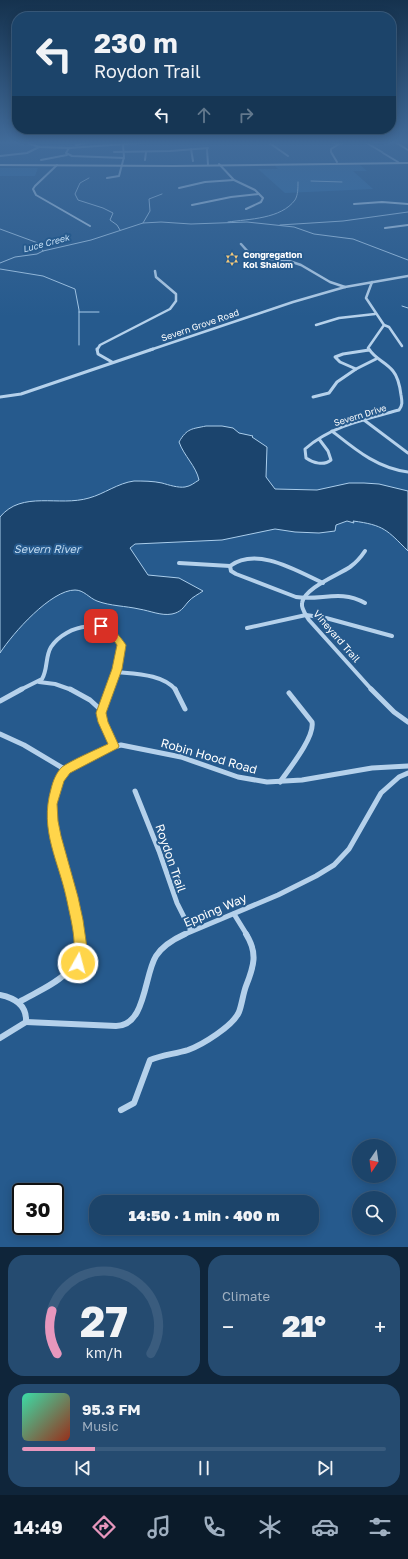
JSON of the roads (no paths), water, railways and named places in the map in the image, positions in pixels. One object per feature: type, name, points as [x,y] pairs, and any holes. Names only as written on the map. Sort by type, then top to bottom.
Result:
[{"type":"street","points":[[46,200],[90,226]]},
{"type":"street","points":[[192,205],[215,200]]},
{"type":"street","points":[[246,209],[261,202],[261,200]]},
{"type":"street","points":[[354,204],[382,202],[408,204]]},
{"type":"street","points":[[385,228],[408,225]]},
{"type":"street","points":[[240,244],[250,254],[263,258],[295,263],[330,282],[345,287]]},
{"type":"street","points":[[112,362],[98,354],[97,349],[100,345],[166,312],[176,301],[176,294],[156,277],[155,271]]},
{"type":"street","name":"Severn Grove Road","points":[[0,397],[22,394],[226,324],[345,287],[408,276]]},
{"type":"street","points":[[372,282],[366,298],[375,314],[384,325],[389,328],[402,346]]},
{"type":"street","points":[[316,325],[338,318],[375,314]]},
{"type":"street","points":[[356,369],[340,362],[335,357],[343,354],[369,350],[368,348],[384,325]]},
{"type":"street","name":"Severn Drive","points":[[319,439],[328,451],[331,460],[322,464],[311,462],[306,458],[305,449],[314,441],[332,431],[399,410],[402,406],[402,399],[395,373],[376,359],[369,350]]},
{"type":"street","points":[[313,397],[329,393],[336,382],[356,369],[376,359]]},
{"type":"street","points":[[364,420],[408,453]]},
{"type":"street","points":[[332,431],[374,464],[384,468],[408,472]]},
{"type":"street","points":[[303,598],[310,590],[353,566],[361,558],[365,551]]},
{"type":"street","points":[[230,566],[233,562],[239,560],[263,559],[323,583]]},
{"type":"street","points":[[179,563],[230,566]]},
{"type":"street","points":[[230,566],[231,570],[236,574],[290,596],[303,598],[345,595],[356,597],[365,603]]},
{"type":"street","name":"Vineyard Trail","points":[[303,598],[302,605],[306,615],[371,689],[394,712],[408,722]]},
{"type":"street","points":[[247,628],[306,615],[326,618],[392,636]]},
{"type":"street","points":[[0,701],[39,682],[44,675],[47,654],[55,642],[72,630],[89,626],[105,628],[120,642],[121,648],[116,672],[101,710]]},
{"type":"street","points":[[116,672],[144,676],[165,682],[175,689],[185,709]]},
{"type":"street","points":[[19,1002],[66,976],[73,970],[80,955],[80,941],[72,897],[57,847],[52,821],[53,801],[59,780],[66,770],[114,746],[103,722],[101,710],[96,704],[84,696],[60,686],[39,682]]},
{"type":"street","points":[[280,782],[307,741],[313,727],[312,722],[289,694]]},
{"type":"street","points":[[0,734],[24,745],[66,770]]},
{"type":"street","name":"Robin Hood Road","points":[[114,746],[122,745],[170,754],[234,776],[254,780],[280,782],[380,767],[408,766]]},
{"type":"street","name":"Epping Way","points":[[26,1022],[111,1026],[124,1025],[133,1019],[136,1013],[146,987],[154,959],[161,949],[171,941],[191,931],[273,898],[314,877],[340,861],[349,849],[379,795],[397,776],[408,773]]},
{"type":"street","name":"Roydon Trail","points":[[135,791],[177,903],[191,931]]},
{"type":"street","points":[[121,1110],[134,1103],[150,1060],[159,1056],[174,1054],[190,1049],[225,1028],[239,1012],[245,989],[253,969],[254,952],[251,942],[234,914]]},
{"type":"street","points":[[0,995],[19,1002],[25,1010],[26,1022],[0,1038]]},
{"type":"water","name":"Severn River","points":[[206,426],[233,428],[239,433],[253,436],[252,437],[267,447],[266,477],[275,489],[317,490],[349,483],[364,483],[379,484],[408,491],[408,551],[390,533],[372,524],[353,521],[354,523],[347,521],[336,525],[335,531],[319,533],[275,529],[222,540],[135,544],[130,548],[148,575],[179,578],[203,591],[191,599],[180,611],[168,614],[160,614],[102,603],[78,590],[65,592],[55,597],[33,614],[0,653],[0,517],[9,509],[30,501],[66,501],[89,498],[122,484],[134,481],[155,482],[179,487],[189,486],[199,480],[179,442],[187,432]]},
{"type":"waterway","name":"Luce Creek","points":[[79,200],[113,213],[110,220],[117,225],[120,230]]},
{"type":"waterway","points":[[143,223],[150,211],[149,200]]},
{"type":"waterway","name":"Luce Creek","points":[[228,222],[273,215],[282,211],[295,200]]},
{"type":"waterway","points":[[280,225],[343,221],[408,212]]},
{"type":"waterway","name":"Luce Creek","points":[[143,223],[161,222],[191,224],[247,222],[294,227],[314,234],[353,239],[408,260]]},
{"type":"waterway","name":"Luce Creek","points":[[43,251],[91,240],[143,223]]},
{"type":"waterway","points":[[0,229],[38,243],[43,251]]},
{"type":"waterway","name":"Luce Creek","points":[[0,263],[15,257],[37,254],[43,251]]},
{"type":"waterway","name":"Luce Creek","points":[[0,269],[43,276],[75,289],[79,312]]},
{"type":"waterway","points":[[402,306],[408,308]]},
{"type":"waterway","points":[[79,312],[99,312]]},
{"type":"waterway","name":"Luce Creek","points":[[79,312],[79,345]]},
{"type":"place","name":"Congregation Kol Shalom","points":[[232,259]]}]
